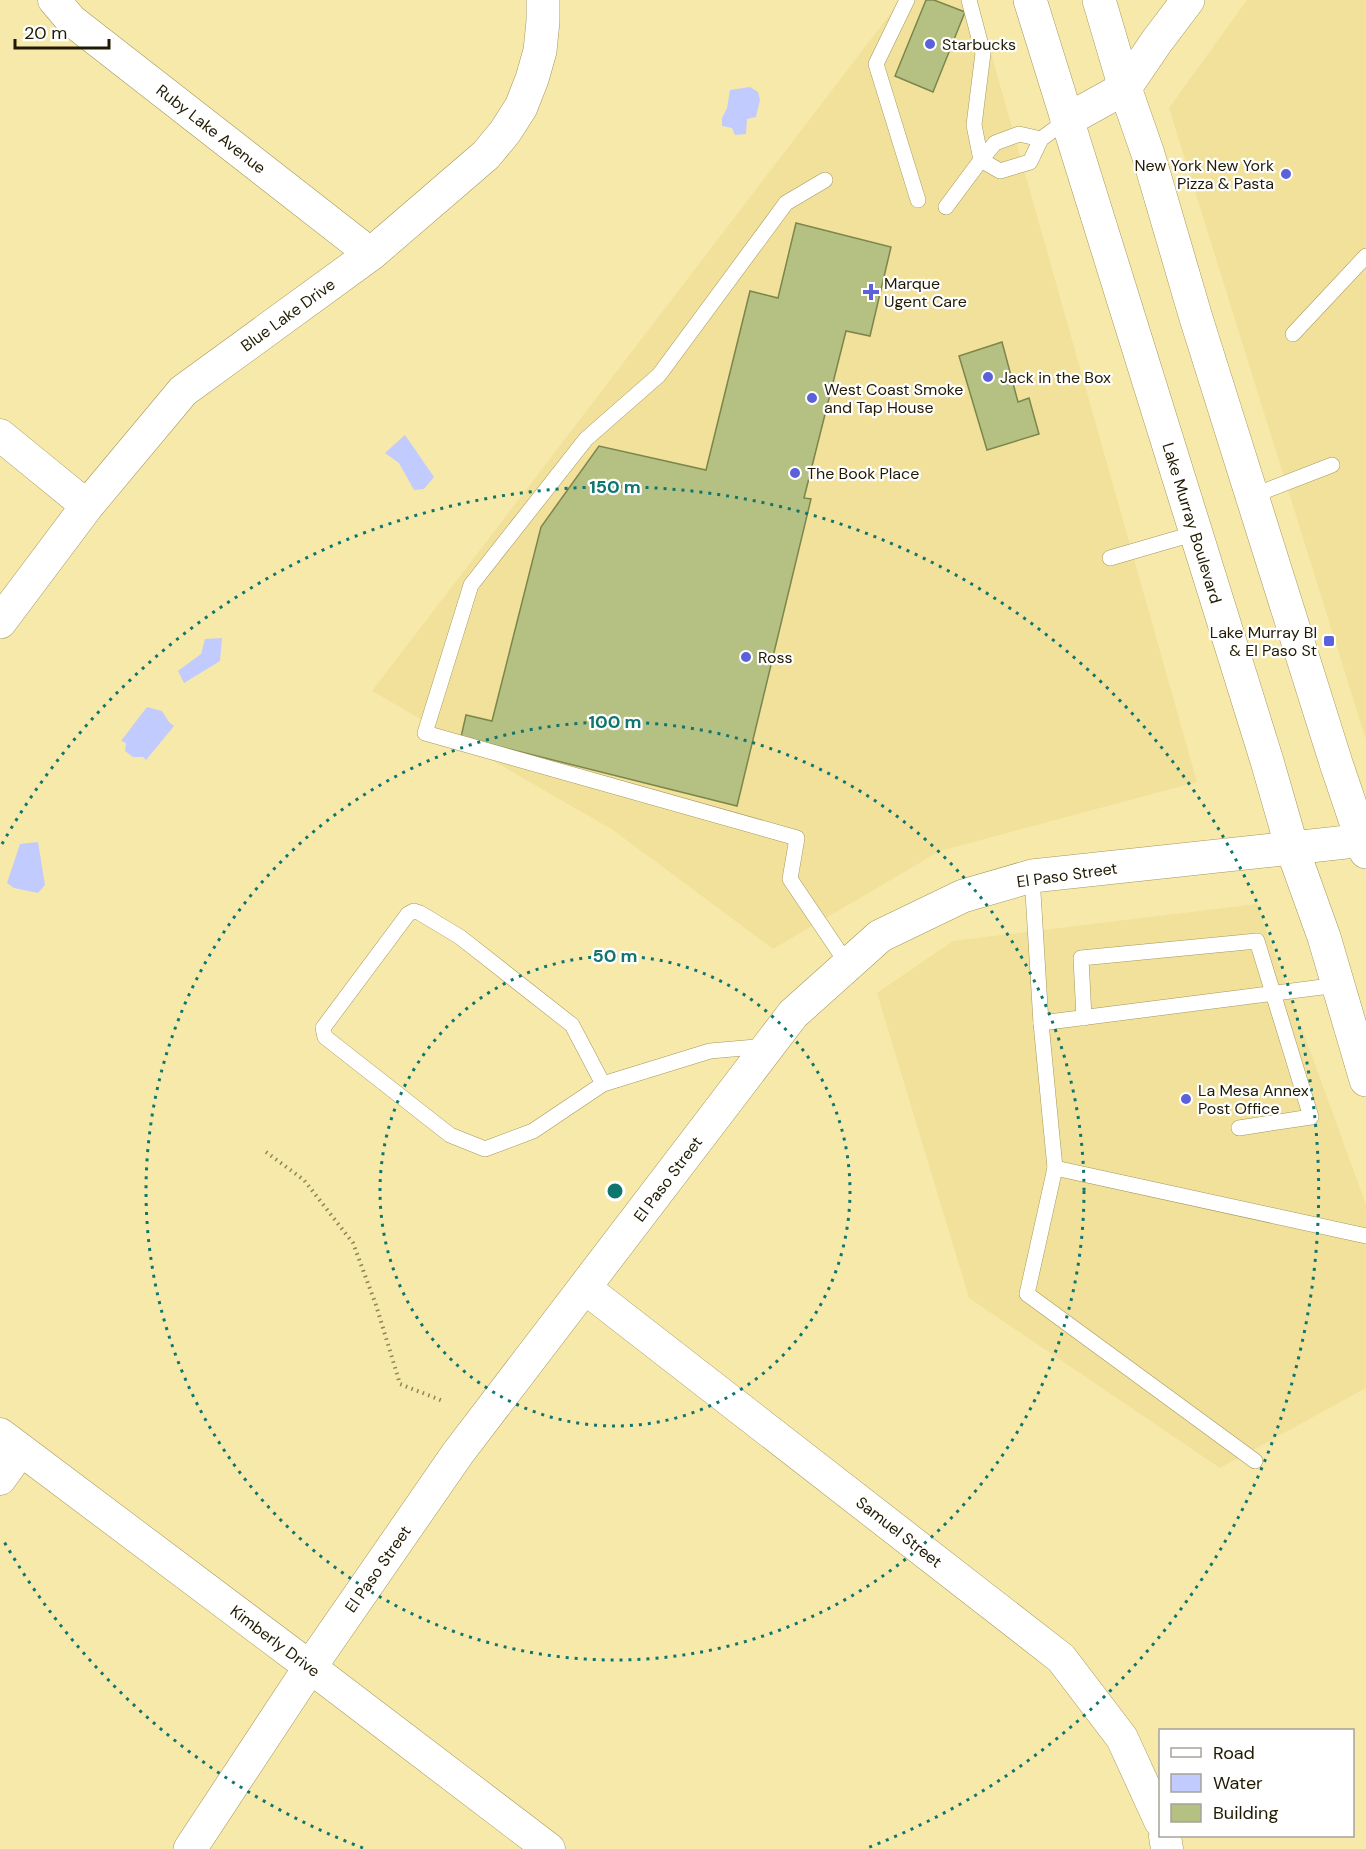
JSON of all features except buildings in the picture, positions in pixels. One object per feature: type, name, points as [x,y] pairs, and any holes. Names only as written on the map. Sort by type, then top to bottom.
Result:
[{"type":"street","name":"Ruby Lake Avenue","points":[[54,0],[71,20],[371,254]]},
{"type":"street","name":"Blue Lake Drive","points":[[0,622],[87,506],[183,391],[371,254],[486,155],[505,132],[521,107],[535,70],[541,41],[543,0]]},
{"type":"street","name":"Lake Murray Boulevard","points":[[1030,0],[1292,848],[1324,938],[1366,1080]]},
{"type":"street","points":[[1099,0],[1336,763],[1365,844]]},
{"type":"street","points":[[1067,120],[1125,88],[1188,0]]},
{"type":"street","points":[[0,435],[87,506]]},
{"type":"street","name":"El Paso Street","points":[[190,1849],[310,1667],[458,1453],[793,1014],[880,936],[963,896],[1032,876],[1292,848],[1365,844]]},
{"type":"street","name":"Samuel Street","points":[[585,1288],[1061,1658],[1122,1738],[1159,1817]]},
{"type":"street","points":[[0,1479],[11,1442]]},
{"type":"street","name":"Kimberly Drive","points":[[11,1442],[549,1849]]},
{"type":"lane","points":[[907,0],[876,64],[918,201]]},
{"type":"lane","points":[[969,0],[983,53],[974,125],[981,160],[1000,171],[1030,162],[1041,138],[1067,120]]},
{"type":"lane","points":[[946,207],[995,143],[1019,134],[1041,138]]},
{"type":"lane","points":[[825,180],[786,203],[659,375],[586,439],[471,585],[425,733],[797,838],[790,879],[848,965]]},
{"type":"lane","points":[[1293,334],[1366,256]]},
{"type":"lane","points":[[1252,496],[1332,465]]},
{"type":"lane","points":[[1110,558],[1196,533]]},
{"type":"lane","points":[[1032,876],[1041,1023],[1055,1168],[1027,1294],[1255,1461]]},
{"type":"lane","points":[[603,1084],[572,1025],[460,937],[414,911],[408,914],[322,1028],[325,1037],[450,1135],[485,1149],[532,1131],[603,1084],[710,1051],[769,1046]]},
{"type":"lane","points":[[1083,1018],[1081,958],[1257,940],[1311,1117],[1239,1128]]},
{"type":"lane","points":[[1041,1023],[1338,985]]},
{"type":"lane","points":[[1055,1168],[1366,1236]]},
{"type":"path","points":[[266,1152],[304,1180],[353,1243],[376,1305],[400,1384],[442,1401]]},
{"type":"shaded area","points":[[901,0],[976,0],[1197,782],[940,851],[773,949],[613,830],[372,691]]},
{"type":"shaded area","points":[[1247,0],[1366,0],[1366,740],[1169,108]]},
{"type":"shaded area","points":[[1257,904],[1366,1205],[1366,1388],[1220,1468],[969,1298],[877,993],[953,941]]},
{"type":"water","points":[[750,87],[758,92],[760,100],[756,117],[747,119],[746,134],[735,135],[732,128],[722,126],[730,90]]},
{"type":"water","points":[[405,435],[434,477],[424,489],[414,490],[399,463],[385,453]]},
{"type":"water","points":[[222,638],[220,661],[184,683],[178,671],[201,654],[205,639]]},
{"type":"water","points":[[147,707],[162,711],[174,726],[146,760],[143,757],[133,757],[125,751],[126,743],[121,741]]},
{"type":"water","points":[[38,842],[45,885],[38,893],[14,888],[7,883],[20,844]]},
{"type":"place","name":"Starbucks","points":[[930,44]]},
{"type":"place","name":"New York New York Pizza & Pasta","points":[[1286,174]]},
{"type":"place","name":"Marque Ugent Care","points":[[871,292]]},
{"type":"place","name":"Jack in the Box","points":[[988,377]]},
{"type":"place","name":"West Coast Smoke and Tap House","points":[[812,398]]},
{"type":"place","name":"The Book Place","points":[[795,473]]},
{"type":"place","name":"Lake Murray Bl & El Paso St","points":[[1329,641]]},
{"type":"place","name":"Ross","points":[[746,657]]},
{"type":"place","name":"La Mesa Annex Post Office","points":[[1186,1099]]}]
